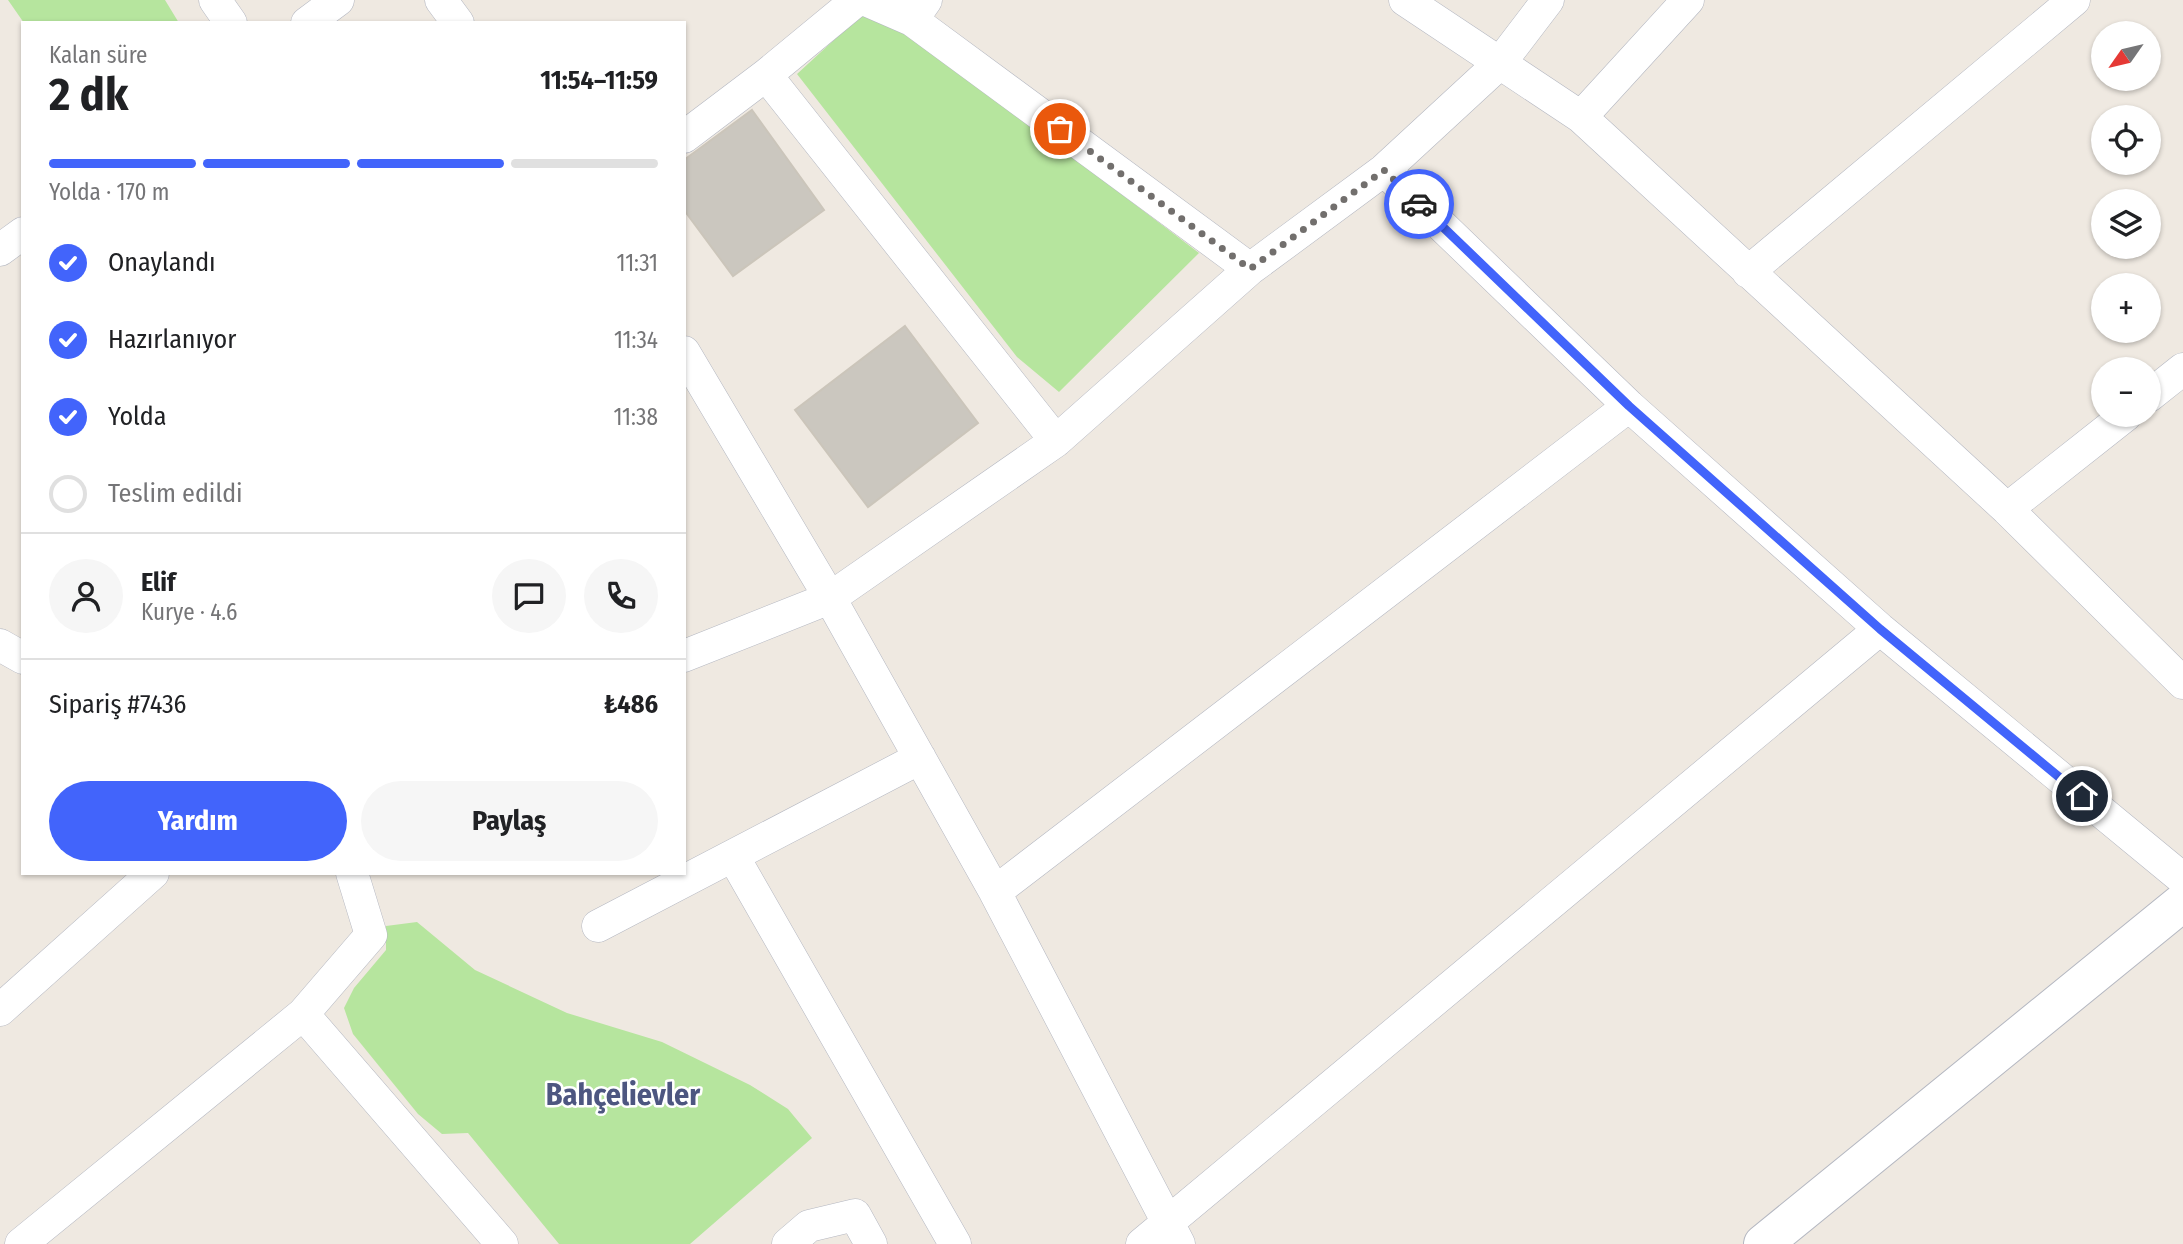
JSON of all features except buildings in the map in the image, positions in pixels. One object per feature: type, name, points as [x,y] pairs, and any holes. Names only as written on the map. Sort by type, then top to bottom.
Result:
[{"type":"street","points":[[215,0],[230,21]]},
{"type":"street","points":[[310,21],[338,0]]},
{"type":"street","points":[[441,0],[457,21]]},
{"type":"street","points":[[686,135],[766,75],[857,0]]},
{"type":"street","points":[[866,0],[919,10],[1250,269]]},
{"type":"street","points":[[1405,0],[1581,117],[2007,509],[2183,683]]},
{"type":"street","points":[[686,655],[830,598],[1056,440],[1250,269],[1384,170],[1500,63],[1548,0]]},
{"type":"street","points":[[1581,117],[1688,0]]},
{"type":"street","points":[[1748,272],[2074,0]]},
{"type":"street","points":[[766,75],[1056,440]]},
{"type":"street","points":[[1384,170],[1629,406],[2181,900],[1763,1244]]},
{"type":"street","points":[[0,250],[21,234]]},
{"type":"street","points":[[686,355],[830,598],[995,892],[1173,1233]]},
{"type":"street","points":[[2161,386],[2183,369]]},
{"type":"street","points":[[995,892],[1629,406]]},
{"type":"street","points":[[2007,509],[2111,427]]},
{"type":"street","points":[[1142,1244],[1173,1233],[1880,629]]},
{"type":"street","points":[[0,645],[21,657]]},
{"type":"street","points":[[598,926],[920,758]]},
{"type":"street","points":[[733,856],[955,1244]]},
{"type":"street","points":[[0,1010],[151,875]]},
{"type":"street","points":[[21,1244],[303,1014],[370,935],[353,875]]},
{"type":"street","points":[[303,1014],[502,1244]]},
{"type":"street","points":[[788,1244],[809,1226],[855,1215],[871,1244]]},
{"type":"green space","points":[[8,0],[165,0],[178,21],[23,21]]},
{"type":"green space","points":[[872,5],[1199,253],[1059,392],[1017,357],[797,74]]},
{"type":"green space","points":[[417,922],[475,970],[567,1013],[662,1042],[750,1085],[788,1109],[812,1138],[690,1244],[559,1244],[468,1133],[442,1134],[418,1114],[353,1034],[344,1008],[354,988],[386,950],[386,926]]},
{"type":"way so far","points":[[1060,129],[1250,269],[1384,170],[1419,204]]},
{"type":"district","name":"Bahçelievler","points":[[623,1095]]},
{"type":"route","points":[[1419,204],[1629,406],[1880,629],[2082,796]]}]
